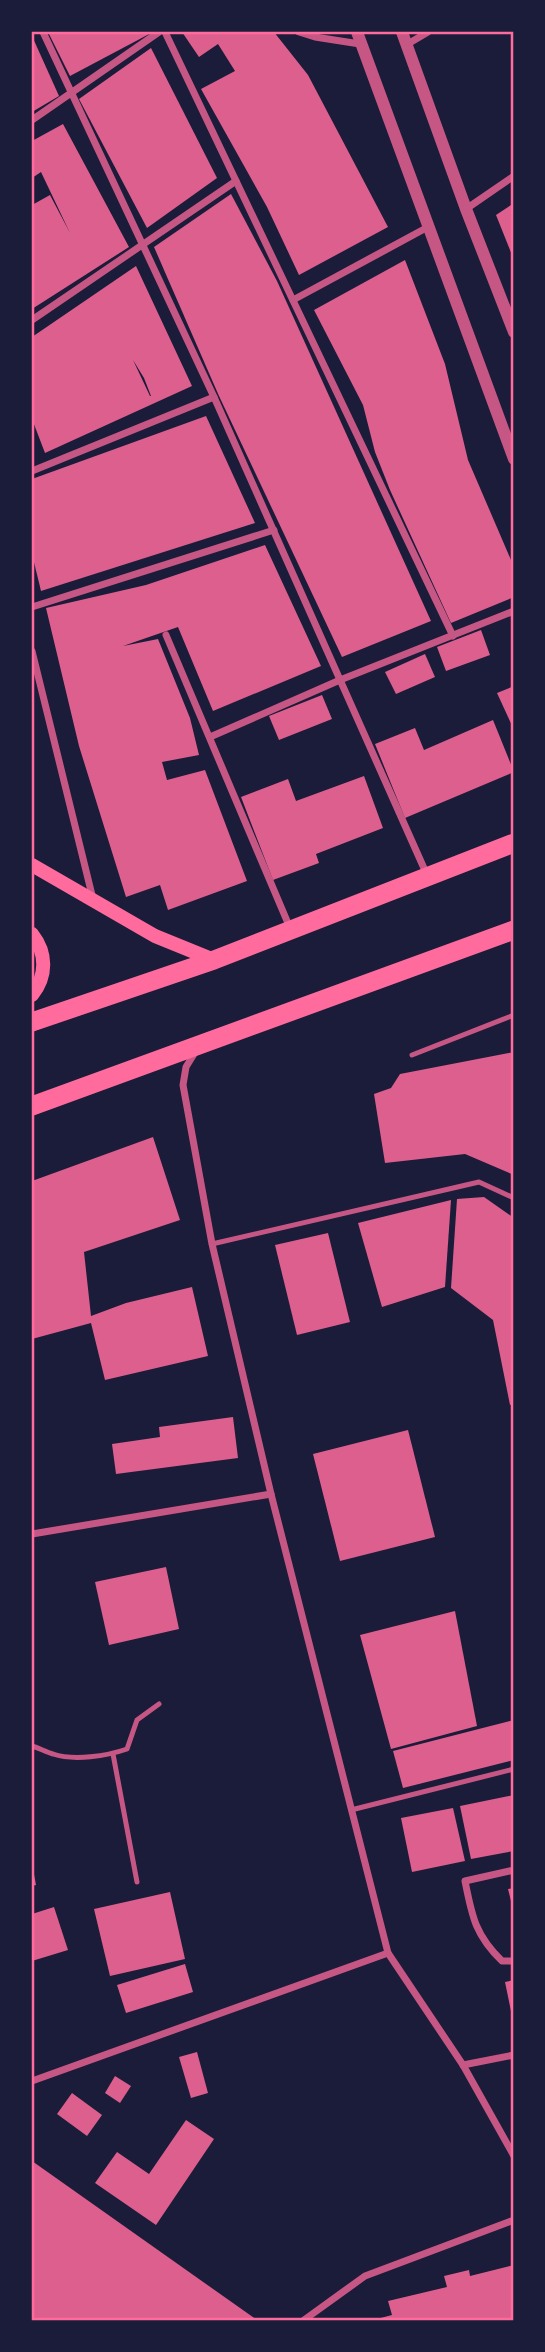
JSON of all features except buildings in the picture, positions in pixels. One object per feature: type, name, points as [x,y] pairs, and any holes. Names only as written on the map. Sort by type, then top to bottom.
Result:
[{"type":"highway","points":[[32,1023],[214,960],[513,843]]},
{"type":"highway","points":[[32,1106],[513,930]]},
{"type":"main road","points":[[32,865],[155,936],[214,960]]},
{"type":"main road","points":[[32,934],[43,960],[41,979],[32,995]]},
{"type":"street","points":[[43,32],[214,397],[428,876]]},
{"type":"street","points":[[32,120],[159,32]]},
{"type":"street","points":[[165,32],[453,636]]},
{"type":"street","points":[[299,32],[316,37],[358,38],[513,459]]},
{"type":"street","points":[[402,32],[513,332]]},
{"type":"street","points":[[406,45],[428,32]]},
{"type":"street","points":[[466,209],[513,176]]},
{"type":"street","points":[[32,320],[236,181]]},
{"type":"street","points":[[293,300],[428,227]]},
{"type":"street","points":[[32,471],[214,397]]},
{"type":"street","points":[[32,607],[274,530]]},
{"type":"street","points":[[210,737],[340,680],[513,611]]},
{"type":"street","points":[[166,635],[291,931]]},
{"type":"street","points":[[32,651],[94,903]]},
{"type":"street","points":[[211,1041],[195,1051],[186,1067],[185,1099],[212,1244],[271,1494],[388,1953],[463,2065],[513,2156]]},
{"type":"street","points":[[32,1534],[271,1494]]},
{"type":"street","points":[[513,1870],[466,1881],[474,1923],[485,1945],[502,1961],[513,1961]]},
{"type":"street","points":[[32,2081],[388,1953]]},
{"type":"street","points":[[463,2065],[513,2055]]},
{"type":"street","points":[[304,2320],[365,2276],[513,2220]]},
{"type":"lane","points":[[412,1055],[513,1015]]},
{"type":"lane","points":[[212,1244],[479,1182],[513,1198]]},
{"type":"lane","points":[[32,1746],[55,1755],[113,1754],[127,1749],[137,1720],[159,1704]]},
{"type":"lane","points":[[113,1754],[137,1882]]},
{"type":"lane","points":[[351,1810],[513,1769]]}]
